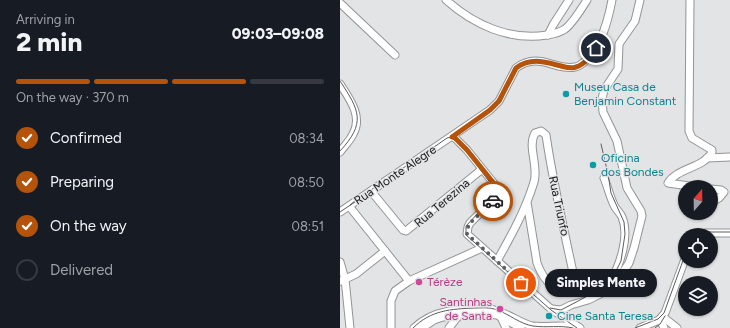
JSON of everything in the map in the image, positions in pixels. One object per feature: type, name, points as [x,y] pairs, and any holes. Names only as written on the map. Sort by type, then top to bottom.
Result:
[{"type":"street","points":[[446,0],[456,9],[486,27],[516,36],[537,37],[557,34],[566,29],[587,0]]},
{"type":"street","points":[[548,35],[570,0]]},
{"type":"street","name":"Rua Monte Alegre","points":[[340,212],[490,110],[499,101],[516,68],[520,65],[539,60],[565,67],[576,68],[586,60],[596,48],[607,21],[612,0]]},
{"type":"street","points":[[606,287],[623,272],[629,263],[642,216],[641,211],[631,196],[625,182],[617,141],[603,112],[602,99],[606,86],[618,69],[618,44],[635,20],[640,0]]},
{"type":"street","points":[[678,184],[668,183],[673,178],[707,158],[712,153],[712,150],[692,138],[689,131],[690,0]]},
{"type":"street","points":[[340,3],[395,55]]},
{"type":"street","points":[[340,84],[355,110],[357,120],[354,133],[340,152]]},
{"type":"street","name":"Rua Triunfo","points":[[539,131],[546,135],[553,180],[574,283],[563,288],[554,286],[544,278],[537,263],[527,202],[535,181],[536,173],[533,137],[535,132],[539,131]]},
{"type":"street","points":[[452,137],[463,146],[496,186],[498,191],[495,198],[470,223],[467,234],[553,310],[576,326]]},
{"type":"street","points":[[707,158],[730,158]]},
{"type":"street","name":"Rua Terezina","points":[[371,190],[404,230],[407,231],[482,170]]},
{"type":"street","points":[[553,310],[562,310],[602,293],[620,261],[624,243],[622,216],[615,206],[604,178]]},
{"type":"street","points":[[718,189],[724,192],[718,198]]},
{"type":"street","points":[[497,261],[527,202]]},
{"type":"street","points":[[349,206],[409,281]]},
{"type":"street","points":[[718,233],[730,233]]},
{"type":"street","points":[[391,328],[390,307],[392,295],[395,291],[409,281],[482,248]]},
{"type":"street","points":[[342,280],[356,274],[385,251]]},
{"type":"street","points":[[340,262],[350,328]]},
{"type":"street","points":[[655,328],[662,321],[682,268]]},
{"type":"street","points":[[567,307],[565,315],[576,326]]},
{"type":"street","points":[[414,328],[427,318],[445,311],[488,309],[521,328]]},
{"type":"street","points":[[552,326],[556,324],[558,319],[553,310]]},
{"type":"street","points":[[422,328],[436,319],[459,315],[490,314],[500,315],[531,326],[576,326]]},
{"type":"street","points":[[449,328],[459,315]]},
{"type":"street","points":[[500,315],[506,328]]},
{"type":"street","points":[[500,315],[527,328]]},
{"type":"street","points":[[640,328],[662,321],[677,328]]},
{"type":"tram line","points":[[340,81],[356,109],[357,117],[357,124],[354,132],[340,151]]},
{"type":"tram line","points":[[350,205],[447,138],[452,137],[459,141],[494,188],[495,192],[493,197],[466,226],[466,235],[551,310],[577,328]]},
{"type":"tram line","points":[[550,308],[561,310],[597,291],[614,275],[621,261],[625,234],[624,222],[611,193],[601,144]]},
{"type":"tram line","points":[[340,212],[355,202]]},
{"type":"tram line","points":[[718,232],[730,232]]},
{"type":"tram line","points":[[635,328],[658,319],[664,313],[680,268]]},
{"type":"tram line","points":[[413,328],[427,317],[434,314],[458,309],[484,308],[492,308],[528,325],[573,328]]},
{"type":"tram line","points":[[655,328],[660,324],[665,316]]},
{"type":"way so far","points":[[493,201],[470,223],[467,234],[521,283]]},
{"type":"place","name":"Museu Casa de Benjamin Constant","points":[[566,94]]},
{"type":"place","name":"Oficina dos Bondes","points":[[593,165]]},
{"type":"place","name":"Térèze","points":[[419,282]]},
{"type":"place","name":"Simples Mente","points":[[521,283]]},
{"type":"place","name":"Santinhas de Santa","points":[[500,309]]},
{"type":"place","name":"Cine Santa Teresa","points":[[549,316]]},
{"type":"route","points":[[493,201],[498,191],[496,186],[460,142],[452,137],[490,110],[499,101],[516,68],[520,65],[539,60],[565,67],[576,68],[592,55],[596,48]]}]
